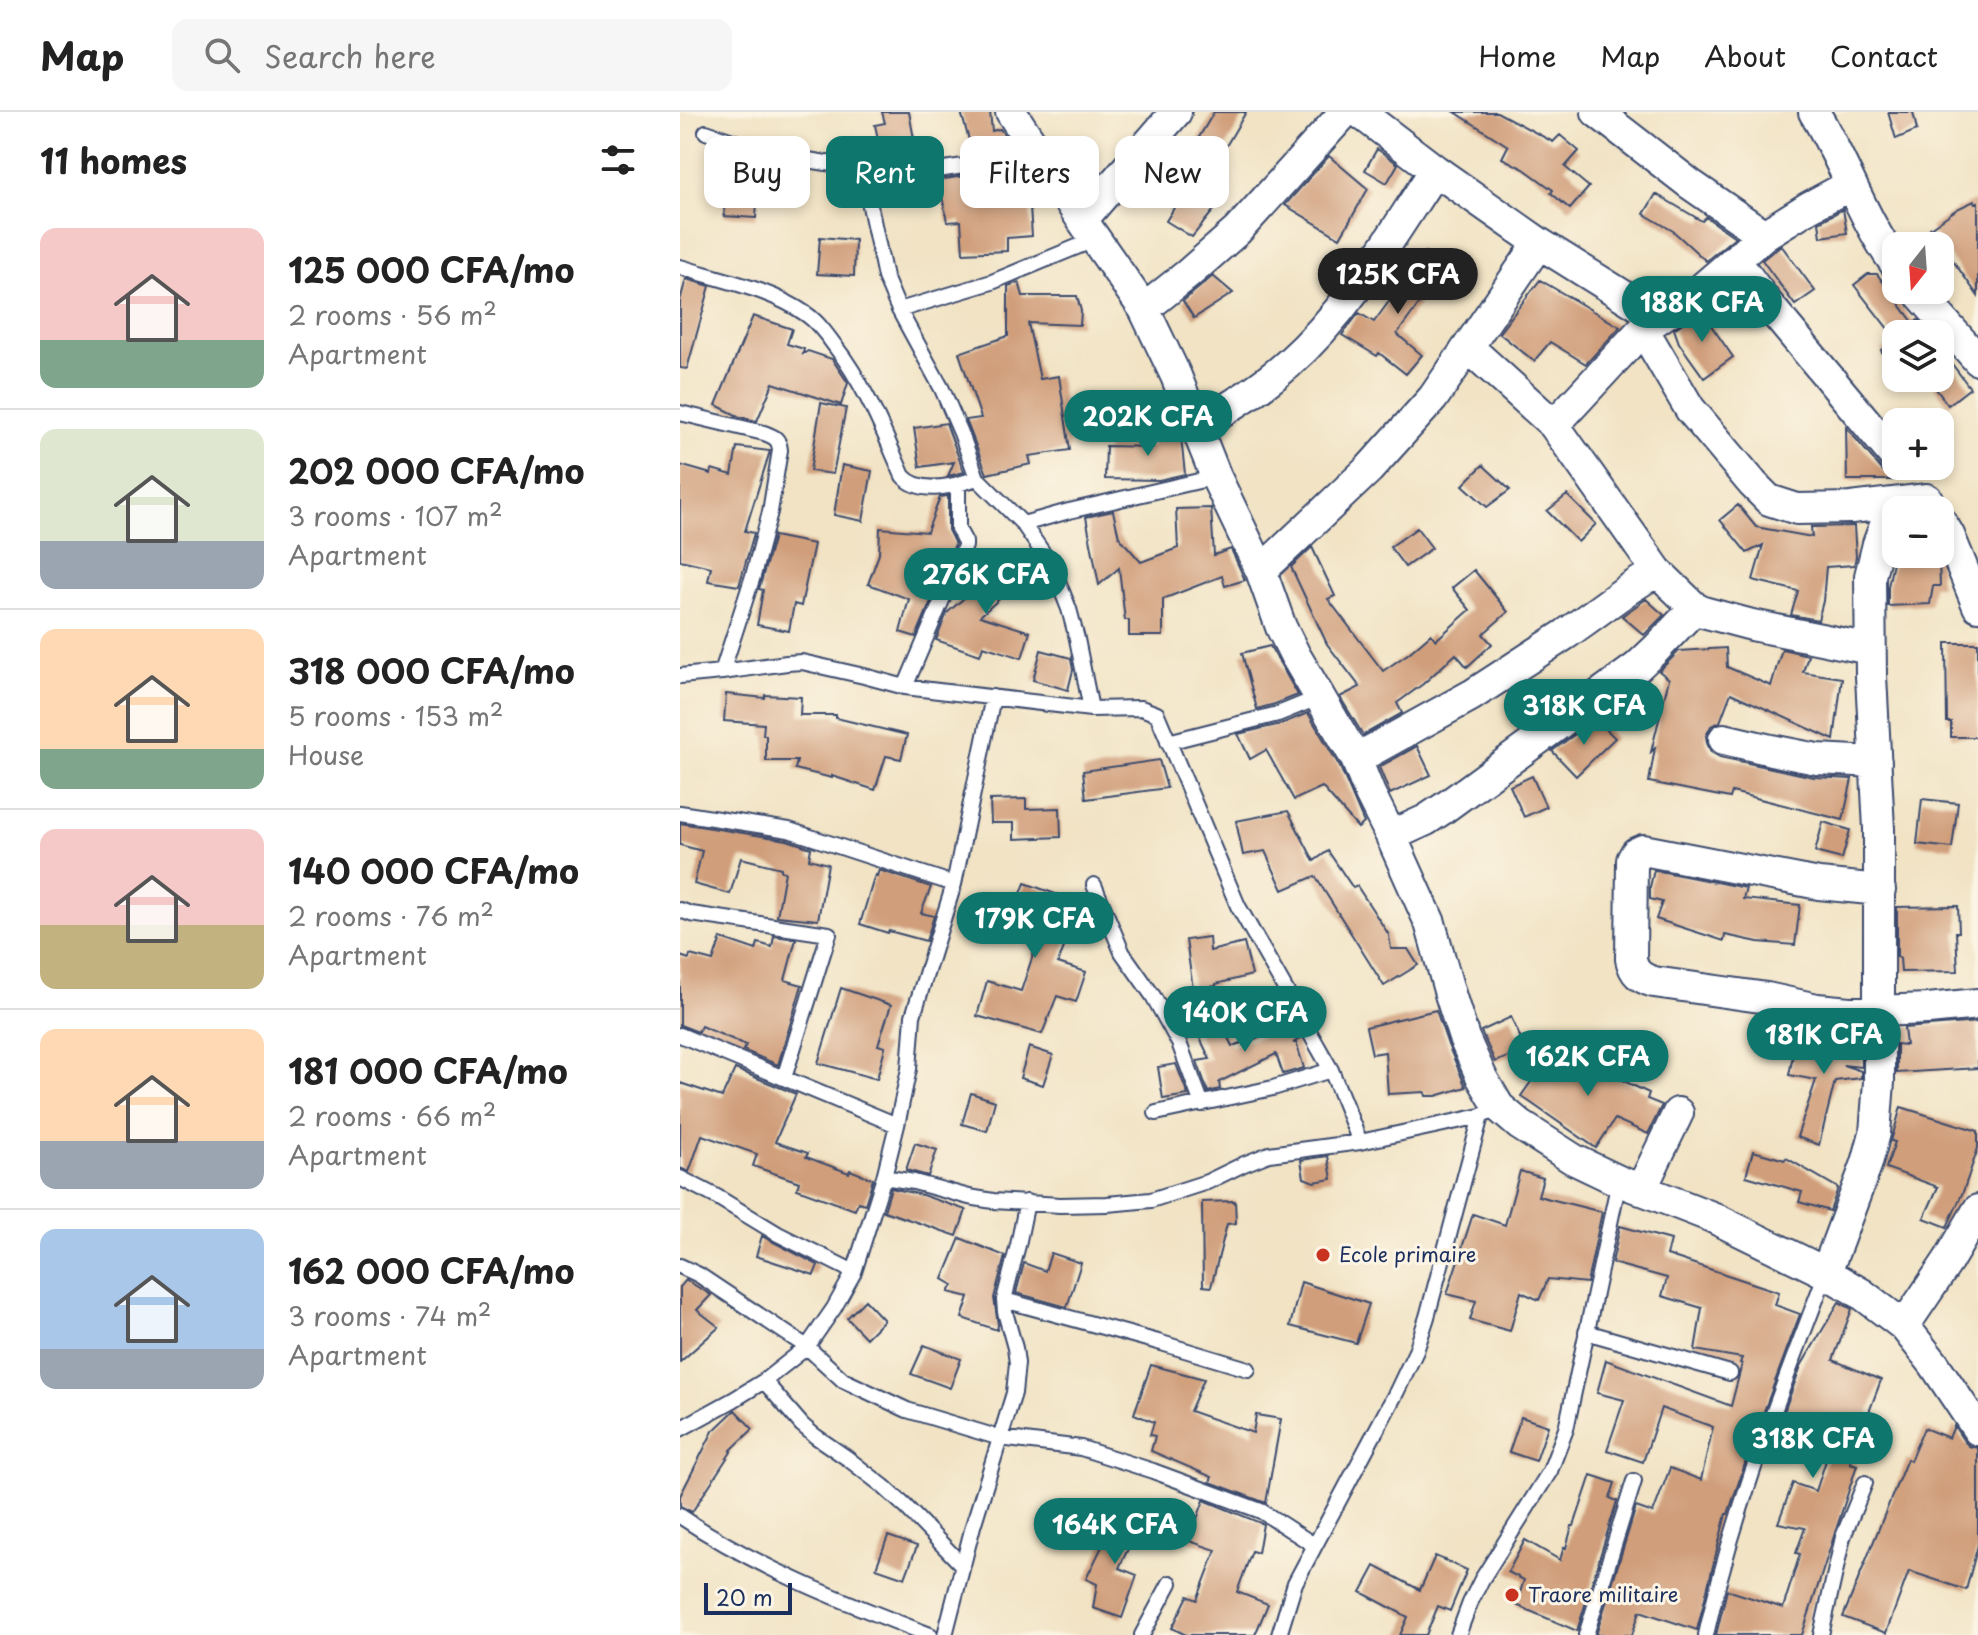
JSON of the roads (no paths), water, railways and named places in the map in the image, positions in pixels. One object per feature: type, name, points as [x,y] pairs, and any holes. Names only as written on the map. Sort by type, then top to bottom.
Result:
[{"type":"street","points":[[1089,230],[1176,112]]},
{"type":"street","points":[[1144,309],[1237,231],[1345,112]]},
{"type":"street","points":[[1359,112],[1651,324],[1690,409],[1769,500],[1797,509],[1882,505]]},
{"type":"street","points":[[1597,112],[1690,184],[1764,235]]},
{"type":"street","points":[[1814,112],[1882,244]]},
{"type":"street","points":[[1020,116],[1030,136]]},
{"type":"street","points":[[1197,427],[1244,398],[1287,365],[1320,332],[1351,296],[1435,170]]},
{"type":"street","points":[[1554,425],[1651,324],[1700,290],[1764,235],[1850,185]]},
{"type":"street","points":[[1075,208],[1144,309],[1176,376],[1216,477],[1261,571],[1281,627],[1356,759],[1430,923],[1464,1038],[1482,1078],[1490,1112],[1520,1125],[1573,1159],[1712,1217],[1862,1294],[1904,1326],[1934,1364],[1978,1430]]},
{"type":"street","points":[[1261,571],[1369,469],[1433,398],[1539,243]]},
{"type":"street","points":[[1735,260],[1774,312],[1882,441]]},
{"type":"street","points":[[1928,304],[1978,360]]},
{"type":"street","points":[[1468,347],[1554,425],[1657,571],[1695,608],[1752,625],[1870,649]]},
{"type":"street","points":[[1826,1273],[1867,1163],[1875,1133],[1879,1082],[1880,890],[1870,576],[1882,533]]},
{"type":"street","points":[[1954,547],[1978,606]]},
{"type":"street","points":[[1356,759],[1472,695],[1657,571]]},
{"type":"street","points":[[1391,836],[1444,808],[1610,688],[1657,648],[1695,608]]},
{"type":"street","points":[[1724,739],[1817,759],[1876,762]]},
{"type":"street","points":[[1880,890],[1819,884],[1643,850],[1636,853],[1632,860],[1631,959],[1634,971],[1654,982],[1767,998],[1817,1009],[1850,1012],[1978,1004]]},
{"type":"street","points":[[1630,1185],[1678,1113]]},
{"type":"street","points":[[1904,1326],[1978,1210]]},
{"type":"lane","points":[[706,132],[771,154],[826,163]]},
{"type":"lane","points":[[870,208],[885,277],[899,310],[942,389],[977,478],[1023,524],[1056,576],[1077,639],[1091,709]]},
{"type":"lane","points":[[899,310],[992,282],[1089,230]]},
{"type":"lane","points":[[680,267],[769,294],[808,315],[852,368],[905,479],[913,485],[934,488],[958,485],[977,478]]},
{"type":"lane","points":[[680,413],[764,433],[779,443],[770,512],[722,672]]},
{"type":"lane","points":[[1023,524],[1216,477]]},
{"type":"lane","points":[[905,687],[965,546],[958,529],[958,485]]},
{"type":"lane","points":[[680,676],[802,662],[905,687],[1091,709],[1141,708],[1154,712],[1159,717],[1238,906],[1331,1070],[1360,1142]]},
{"type":"lane","points":[[680,1429],[764,1381],[807,1347],[854,1272],[897,1125],[909,1069],[912,1021],[954,884],[993,697]]},
{"type":"lane","points":[[1168,742],[1278,714],[1320,697]]},
{"type":"lane","points":[[680,813],[789,830],[954,884]]},
{"type":"lane","points":[[1094,885],[1122,952],[1153,996],[1179,1043],[1202,1104]]},
{"type":"lane","points":[[680,910],[829,934],[784,1078]]},
{"type":"lane","points":[[680,1035],[897,1125]]},
{"type":"lane","points":[[1156,1113],[1273,1088],[1331,1070]]},
{"type":"lane","points":[[884,1177],[984,1200],[1060,1205],[1151,1200],[1207,1182],[1269,1154],[1360,1142],[1490,1112]]},
{"type":"lane","points":[[1279,1635],[1295,1583],[1416,1351],[1452,1218],[1490,1112]]},
{"type":"lane","points":[[680,1178],[778,1234],[854,1272]]},
{"type":"lane","points":[[1458,1635],[1482,1579],[1550,1471],[1566,1429],[1586,1332],[1630,1185]]},
{"type":"lane","points":[[945,1635],[962,1565],[1014,1393],[1017,1363],[1004,1300],[1027,1202]]},
{"type":"lane","points":[[680,1266],[699,1275],[807,1347],[843,1380],[907,1410],[1000,1438],[1081,1448],[1153,1471],[1261,1511],[1314,1545]]},
{"type":"lane","points":[[1706,1635],[1743,1500],[1826,1273]]},
{"type":"lane","points":[[1004,1300],[1248,1369]]},
{"type":"lane","points":[[1586,1332],[1730,1373]]},
{"type":"lane","points":[[764,1381],[802,1425],[883,1486],[962,1565]]},
{"type":"lane","points":[[1586,1635],[1634,1481]]},
{"type":"lane","points":[[1821,1635],[1843,1537],[1865,1483]]},
{"type":"lane","points":[[680,1516],[773,1570],[930,1635]]},
{"type":"lane","points":[[1142,1635],[1170,1583]]},
{"type":"place","name":"Ecole primaire","points":[[1323,1255]]},
{"type":"place","name":"Traore militaire","points":[[1512,1595]]}]
